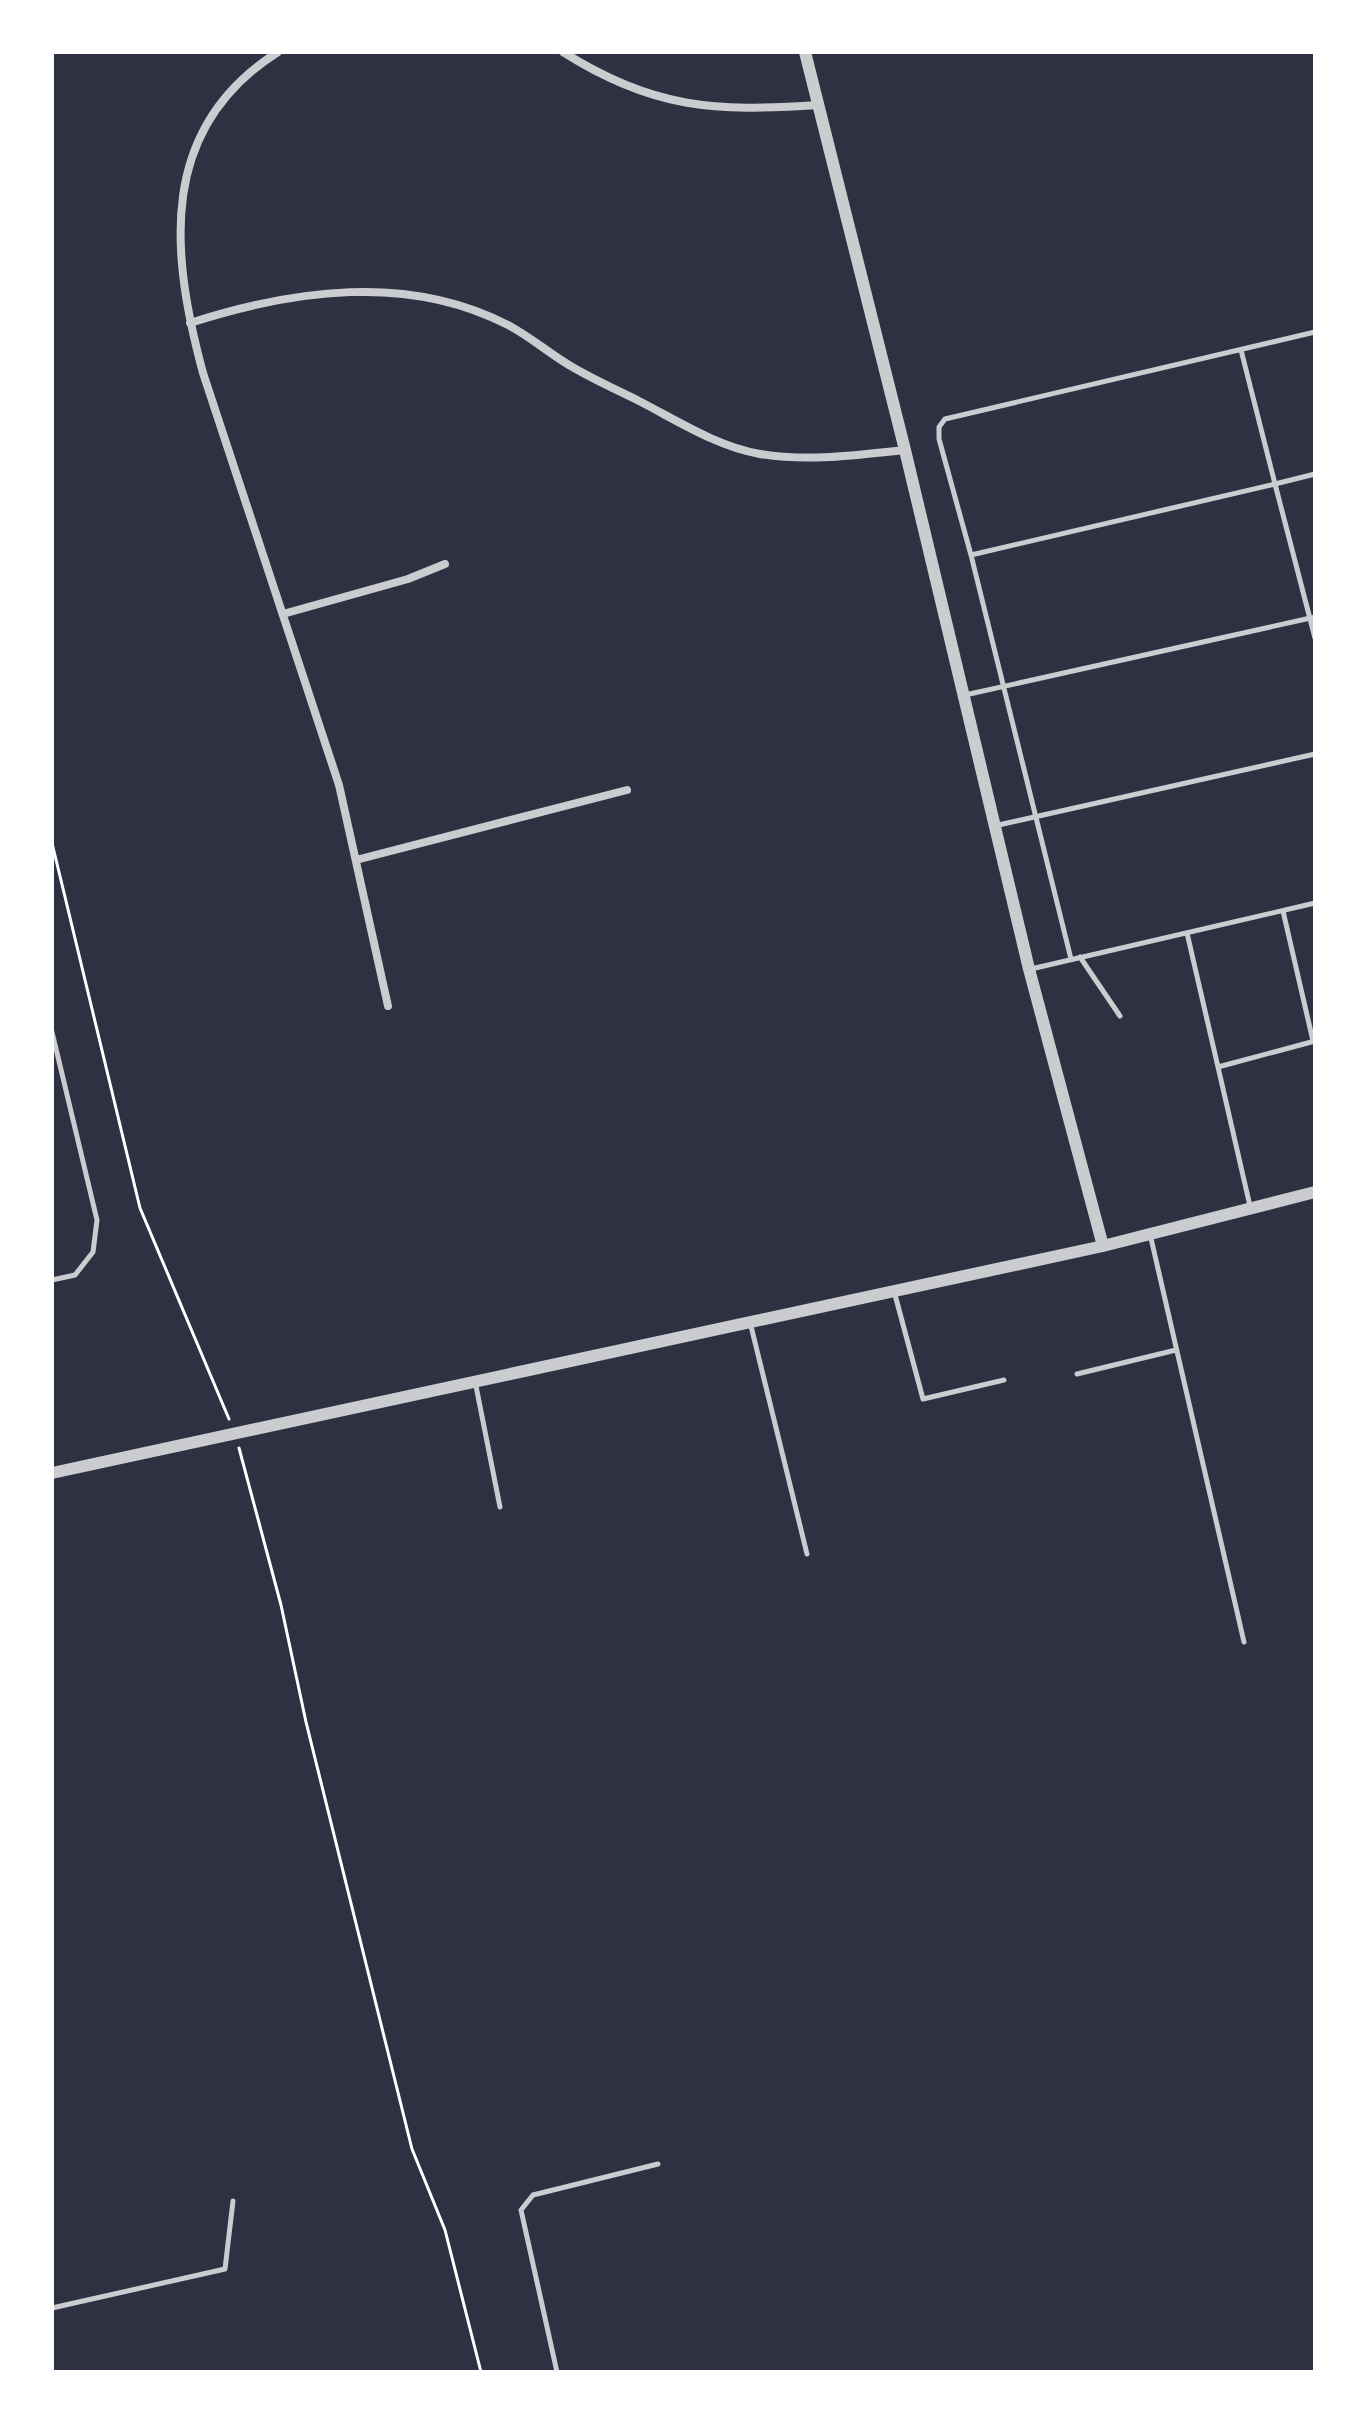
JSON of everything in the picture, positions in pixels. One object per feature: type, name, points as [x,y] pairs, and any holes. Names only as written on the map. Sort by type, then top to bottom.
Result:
[{"type":"street","points":[[278,52],[257,65],[221,100],[196,142],[182,190],[180,257],[190,323],[339,785],[388,1006]]},
{"type":"street","points":[[563,52],[607,79],[656,98],[706,108],[818,105]]},
{"type":"street","points":[[805,52],[905,450],[993,826],[1103,1246]]},
{"type":"street","points":[[190,323],[248,305],[302,294],[358,291],[425,297],[468,308],[509,325],[573,367],[722,444],[761,454],[810,458],[905,450]]},
{"type":"street","points":[[283,614],[408,579],[445,564]]},
{"type":"street","points":[[356,860],[627,790]]},
{"type":"street","points":[[52,1473],[1103,1246],[1315,1192]]},
{"type":"lane","points":[[1071,959],[1006,686],[939,439],[939,427],[945,419],[1315,332]]},
{"type":"lane","points":[[1241,350],[1313,618],[1315,638]]},
{"type":"lane","points":[[971,555],[1315,474]]},
{"type":"lane","points":[[961,696],[1313,618]]},
{"type":"lane","points":[[993,826],[1315,754]]},
{"type":"lane","points":[[1029,969],[1315,903]]},
{"type":"lane","points":[[1218,1067],[1314,1041],[1283,911]]},
{"type":"lane","points":[[1187,933],[1250,1207]]},
{"type":"lane","points":[[1080,957],[1120,1016]]},
{"type":"lane","points":[[52,1032],[97,1220],[93,1252],[75,1275],[52,1280]]},
{"type":"lane","points":[[1150,1233],[1244,1642]]},
{"type":"lane","points":[[894,1290],[923,1399],[1004,1380]]},
{"type":"lane","points":[[750,1322],[807,1554]]},
{"type":"lane","points":[[1077,1374],[1176,1350]]},
{"type":"lane","points":[[474,1381],[500,1507]]},
{"type":"lane","points":[[557,2372],[521,2210],[533,2195],[658,2164]]},
{"type":"lane","points":[[52,2308],[225,2269],[233,2201]]},
{"type":"path","points":[[52,843],[140,1208],[191,1336],[235,1432],[281,1605],[306,1722],[412,2149],[445,2230],[481,2372]]}]
